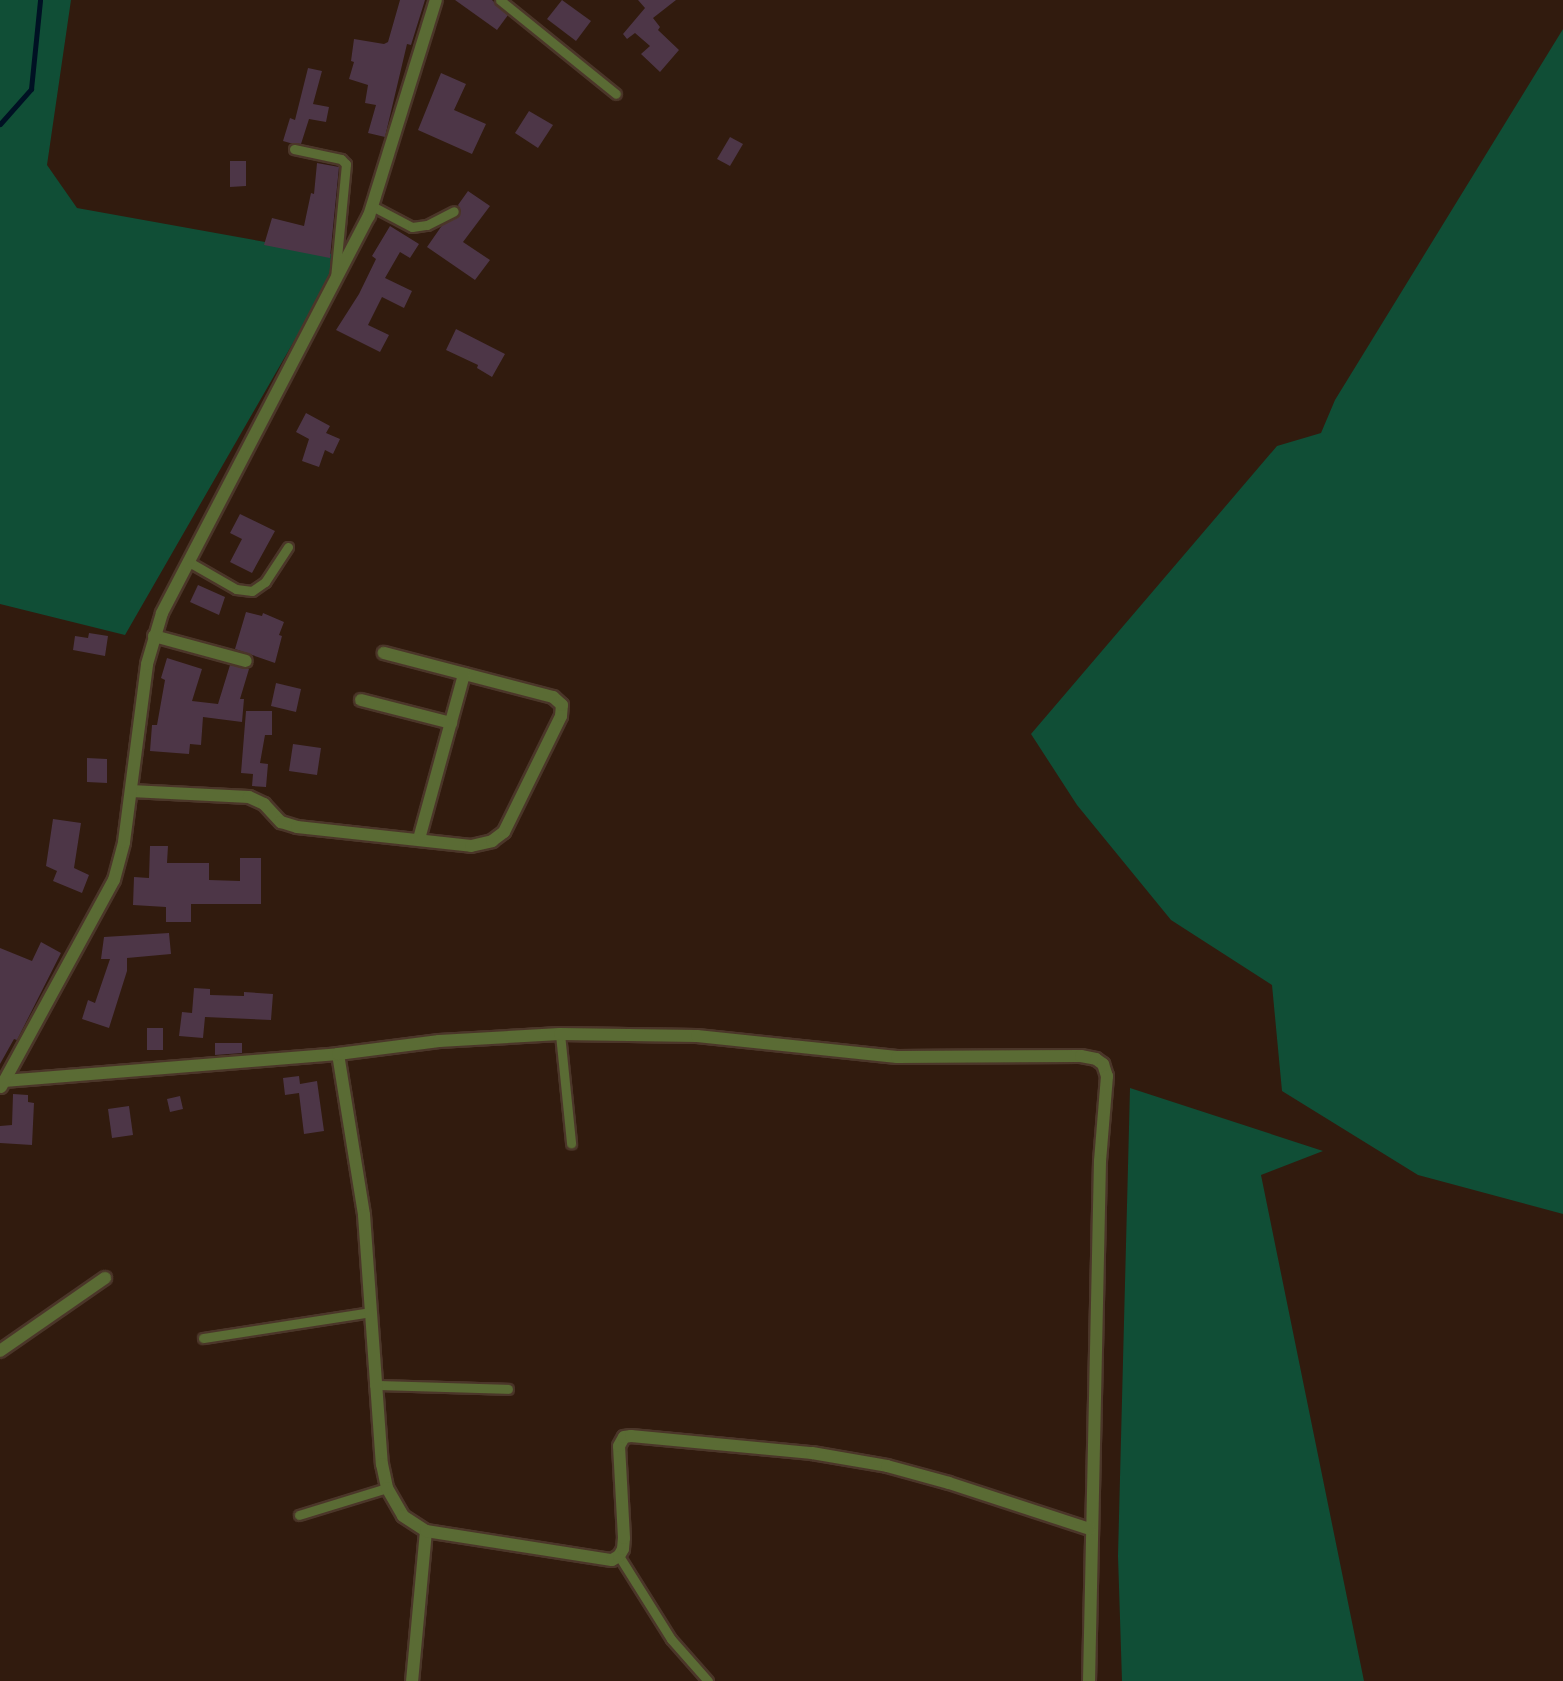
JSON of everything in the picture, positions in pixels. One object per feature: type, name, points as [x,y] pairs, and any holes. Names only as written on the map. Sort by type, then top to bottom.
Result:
[{"type":"street","points":[[2,1084],[114,880],[121,861],[145,676],[162,613],[372,206],[436,0]]},
{"type":"street","points":[[154,636],[246,661]]},
{"type":"street","points":[[131,791],[249,797],[264,804],[274,817],[289,825],[478,846],[499,837],[504,832],[561,716],[562,705],[553,697],[384,653]]},
{"type":"street","points":[[419,839],[464,674]]},
{"type":"street","points":[[361,700],[451,723]]},
{"type":"street","points":[[2,1084],[338,1053],[439,1041],[560,1034],[698,1036],[897,1057],[1081,1056],[1100,1061],[1107,1076],[1100,1161],[1090,1530],[1089,1681]]},
{"type":"street","points":[[338,1053],[364,1215],[374,1385],[382,1464],[387,1488],[404,1516],[426,1532],[603,1560],[619,1556],[624,1538],[619,1446],[624,1437],[630,1436],[812,1453],[887,1466],[949,1483],[1090,1530]]},
{"type":"street","points":[[0,1351],[105,1278]]},
{"type":"street","points":[[412,1681],[426,1532]]},
{"type":"lane","points":[[500,0],[616,94]]},
{"type":"lane","points":[[294,148],[341,159],[346,164],[334,283]]},
{"type":"lane","points":[[372,206],[412,227],[426,225],[453,211]]},
{"type":"lane","points":[[189,562],[236,589],[252,591],[265,582],[288,547]]},
{"type":"lane","points":[[560,1034],[571,1143]]},
{"type":"lane","points":[[203,1338],[370,1312]]},
{"type":"lane","points":[[374,1385],[508,1389]]},
{"type":"lane","points":[[299,1515],[387,1488]]},
{"type":"lane","points":[[619,1556],[671,1639],[708,1681]]},
{"type":"green space","points":[[0,0],[71,0],[47,165],[77,208],[343,256],[125,635],[0,604]]},
{"type":"green space","points":[[1563,29],[1563,1214],[1418,1175],[1282,1091],[1272,985],[1171,920],[1077,805],[1031,734],[1277,446],[1321,433],[1335,400]]},
{"type":"green space","points":[[1130,1088],[1323,1151],[1261,1175],[1364,1681],[1122,1681],[1118,1556]]},
{"type":"building","points":[[400,0],[425,0],[411,45],[407,44],[385,137],[368,133],[376,105],[365,103],[368,85],[349,79],[354,62],[351,61],[354,39],[384,44],[388,42]]},
{"type":"building","points":[[455,0],[492,0],[508,15],[497,30]]},
{"type":"building","points":[[562,0],[591,21],[576,41],[547,19]]},
{"type":"building","points":[[638,0],[676,0],[653,18],[660,27],[658,30],[679,50],[660,72],[641,54],[650,46],[635,33],[627,39],[623,34],[645,8]]},
{"type":"building","points":[[308,68],[322,71],[313,104],[329,107],[326,122],[309,119],[301,144],[283,141],[290,118],[295,120]]},
{"type":"building","points":[[441,73],[466,84],[454,110],[486,124],[472,154],[418,130]]},
{"type":"building","points":[[529,111],[553,125],[538,148],[515,133]]},
{"type":"building","points":[[730,137],[743,144],[730,166],[717,159]]},
{"type":"building","points":[[230,161],[246,161],[246,186],[230,187]]},
{"type":"building","points":[[317,163],[339,167],[330,258],[264,245],[272,218],[304,226],[311,193],[314,194]]},
{"type":"building","points":[[468,191],[490,206],[463,242],[490,260],[475,280],[427,247],[443,224],[459,215],[461,211],[458,205]]},
{"type":"building","points":[[390,226],[419,244],[410,258],[400,252],[385,278],[412,291],[404,308],[382,297],[368,325],[389,335],[380,352],[336,330],[359,294],[376,259],[372,256]]},
{"type":"building","points":[[456,329],[505,354],[492,377],[477,368],[478,365],[446,350]]},
{"type":"building","points":[[306,413],[330,426],[326,433],[340,439],[333,454],[325,450],[319,467],[302,461],[309,439],[296,432]]},
{"type":"building","points":[[240,514],[275,531],[252,573],[230,562],[242,539],[230,533]]},
{"type":"building","points":[[198,585],[225,597],[219,615],[190,602]]},
{"type":"building","points":[[246,612],[262,616],[263,613],[284,622],[279,635],[282,636],[275,663],[235,649]]},
{"type":"building","points":[[89,633],[108,636],[105,656],[73,650],[75,636],[88,638]]},
{"type":"building","points":[[167,658],[202,669],[192,701],[218,704],[230,665],[249,669],[240,699],[244,699],[242,722],[203,717],[201,745],[190,744],[189,754],[150,751],[152,725],[157,725],[165,680],[161,678]]},
{"type":"building","points":[[276,683],[301,689],[296,712],[271,706]]},
{"type":"building","points":[[246,711],[272,711],[272,735],[265,735],[260,763],[268,764],[266,787],[252,786],[253,774],[241,773]]},
{"type":"building","points":[[293,744],[321,748],[317,775],[289,771]]},
{"type":"building","points":[[87,758],[107,759],[107,783],[87,782]]},
{"type":"building","points":[[53,819],[81,823],[74,868],[89,875],[82,893],[53,881],[57,871],[46,866]]},
{"type":"building","points":[[150,846],[168,846],[167,863],[209,863],[209,880],[240,881],[240,858],[261,858],[261,904],[191,904],[191,922],[166,922],[166,907],[133,905],[134,877],[149,878]]},
{"type":"building","points":[[169,933],[171,954],[127,958],[127,971],[109,1028],[82,1019],[88,1000],[95,1003],[110,959],[101,959],[104,937]]},
{"type":"building","points":[[41,942],[61,953],[17,1040],[14,1039],[0,1064],[0,948],[32,961]]},
{"type":"building","points":[[194,988],[210,989],[210,995],[244,996],[244,992],[273,994],[271,1020],[205,1017],[203,1038],[179,1036],[182,1012],[192,1013]]},
{"type":"building","points":[[147,1028],[163,1028],[163,1050],[147,1050]]},
{"type":"building","points":[[215,1043],[242,1043],[242,1053],[215,1055]]},
{"type":"building","points":[[299,1076],[300,1084],[317,1081],[324,1131],[304,1134],[299,1093],[285,1095],[283,1078]]},
{"type":"building","points":[[13,1094],[28,1095],[28,1102],[34,1103],[32,1145],[0,1143],[0,1126],[12,1125]]},
{"type":"building","points":[[180,1096],[183,1109],[170,1112],[167,1099]]},
{"type":"building","points":[[129,1106],[133,1135],[112,1138],[108,1109]]},
{"type":"waterway","points":[[0,124],[31,89],[40,0]]}]
